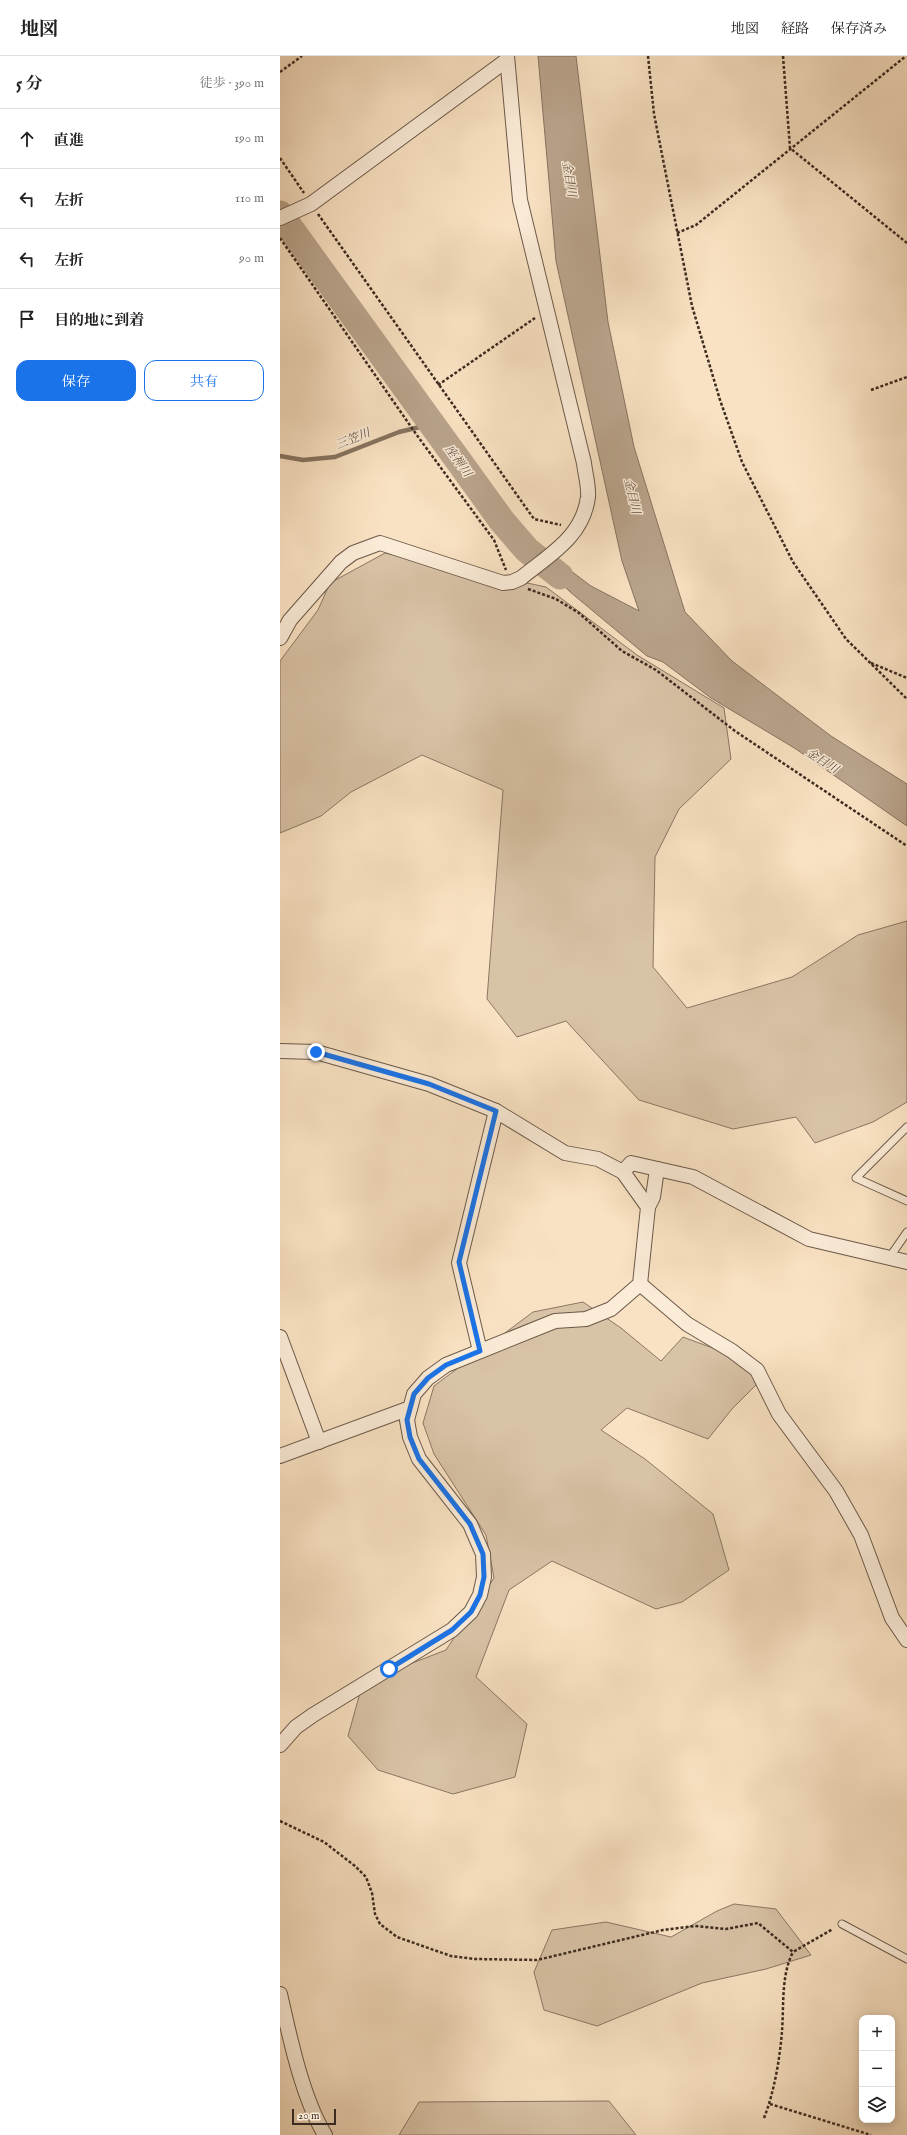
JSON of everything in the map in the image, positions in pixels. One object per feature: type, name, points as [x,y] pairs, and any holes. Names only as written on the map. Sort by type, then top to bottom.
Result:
[{"type":"street","points":[[280,218],[311,204],[507,58]]},
{"type":"street","points":[[280,638],[290,620],[341,562],[353,553],[380,543],[503,583],[516,580],[572,534],[584,513],[588,495],[584,463],[520,200],[507,58]]},
{"type":"street","points":[[280,1051],[316,1052],[429,1084],[496,1111],[565,1153],[598,1159],[622,1172],[648,1207]]},
{"type":"street","points":[[480,1351],[459,1262],[496,1111]]},
{"type":"street","points":[[622,1172],[631,1164],[693,1177],[809,1238],[907,1262]]},
{"type":"street","points":[[280,1745],[296,1726],[452,1630],[471,1612],[480,1595],[484,1577],[483,1554],[470,1524],[419,1459],[410,1437],[407,1420],[414,1394],[428,1378],[446,1365],[555,1321],[586,1319],[611,1309],[640,1284],[648,1207],[653,1197],[657,1169]]},
{"type":"street","points":[[640,1284],[687,1324],[732,1351],[757,1370],[779,1414],[836,1491],[861,1535],[892,1618],[907,1640]]},
{"type":"street","points":[[280,1337],[319,1442]]},
{"type":"street","points":[[280,1456],[410,1408]]},
{"type":"street","points":[[280,1994],[290,2035],[308,2094],[326,2135]]},
{"type":"lane","points":[[907,1127],[856,1178],[907,1201]]},
{"type":"lane","points":[[889,1258],[907,1232]]},
{"type":"lane","points":[[842,1924],[907,1960]]},
{"type":"path","points":[[280,72],[302,56]]},
{"type":"path","points":[[648,56],[654,114],[692,306],[720,400],[742,462],[793,562],[846,639],[907,698]]},
{"type":"path","points":[[784,56],[790,148],[907,243]]},
{"type":"path","points":[[677,233],[696,225],[906,56]]},
{"type":"path","points":[[280,158],[438,385],[534,519],[572,534]]},
{"type":"path","points":[[280,238],[416,434],[494,540],[516,580],[556,599],[578,613],[622,651],[656,670],[735,731],[907,846]]},
{"type":"path","points":[[438,385],[546,311]]},
{"type":"path","points":[[871,390],[907,377]]},
{"type":"path","points":[[869,662],[907,678]]},
{"type":"path","points":[[280,1821],[324,1842],[355,1866],[366,1877],[372,1894],[375,1914],[380,1924],[397,1937],[451,1956],[475,1959],[537,1960],[663,1930],[695,1926],[726,1929],[758,1923],[792,1952]]},
{"type":"path","points":[[764,2118],[770,2104],[782,2033],[786,1964],[792,1952],[842,1924]]},
{"type":"path","points":[[770,2104],[870,2135]]},
{"type":"shaded area","points":[[385,553],[546,587],[637,655],[724,708],[731,759],[679,809],[655,857],[653,967],[687,1008],[792,977],[858,935],[907,921],[907,1102],[873,1122],[815,1143],[796,1117],[733,1129],[639,1100],[566,1021],[517,1037],[487,999],[503,790],[422,755],[351,792],[321,816],[280,833],[280,661],[318,610],[330,583]]},
{"type":"shaded area","points":[[583,1302],[621,1328],[661,1361],[683,1337],[745,1360],[757,1384],[732,1409],[708,1439],[627,1408],[601,1430],[645,1459],[713,1514],[729,1570],[682,1602],[656,1609],[552,1561],[509,1590],[476,1677],[527,1724],[515,1777],[453,1794],[378,1770],[348,1736],[363,1682],[446,1650],[494,1578],[486,1535],[434,1454],[423,1423],[434,1386],[533,1312]]},
{"type":"shaded area","points":[[734,1904],[776,1909],[811,1955],[766,1969],[702,1983],[597,2026],[544,2010],[534,1972],[552,1930],[606,1922],[671,1937],[717,1911]]},
{"type":"shaded area","points":[[609,2101],[636,2135],[399,2135],[419,2102]]},
{"type":"water","name":"金目川","points":[[538,56],[576,56],[608,322],[634,447],[685,612],[732,661],[831,736],[907,784],[907,826],[796,749],[711,698],[663,662],[647,656],[569,591],[520,541],[499,517],[591,586],[639,611],[622,561],[556,261]]},
{"type":"waterway","name":"座禅川","points":[[280,214],[502,521],[527,550],[560,576]]},
{"type":"waterway","name":"三笠川","points":[[280,456],[303,460],[335,457],[399,432],[432,424]]},
{"type":"route","points":[[316,1052],[429,1084],[496,1111],[459,1262],[480,1351],[446,1365],[428,1378],[414,1394],[407,1420],[410,1437],[419,1459],[470,1524],[483,1554],[484,1577],[480,1595],[471,1612],[452,1630],[389,1669]]}]
